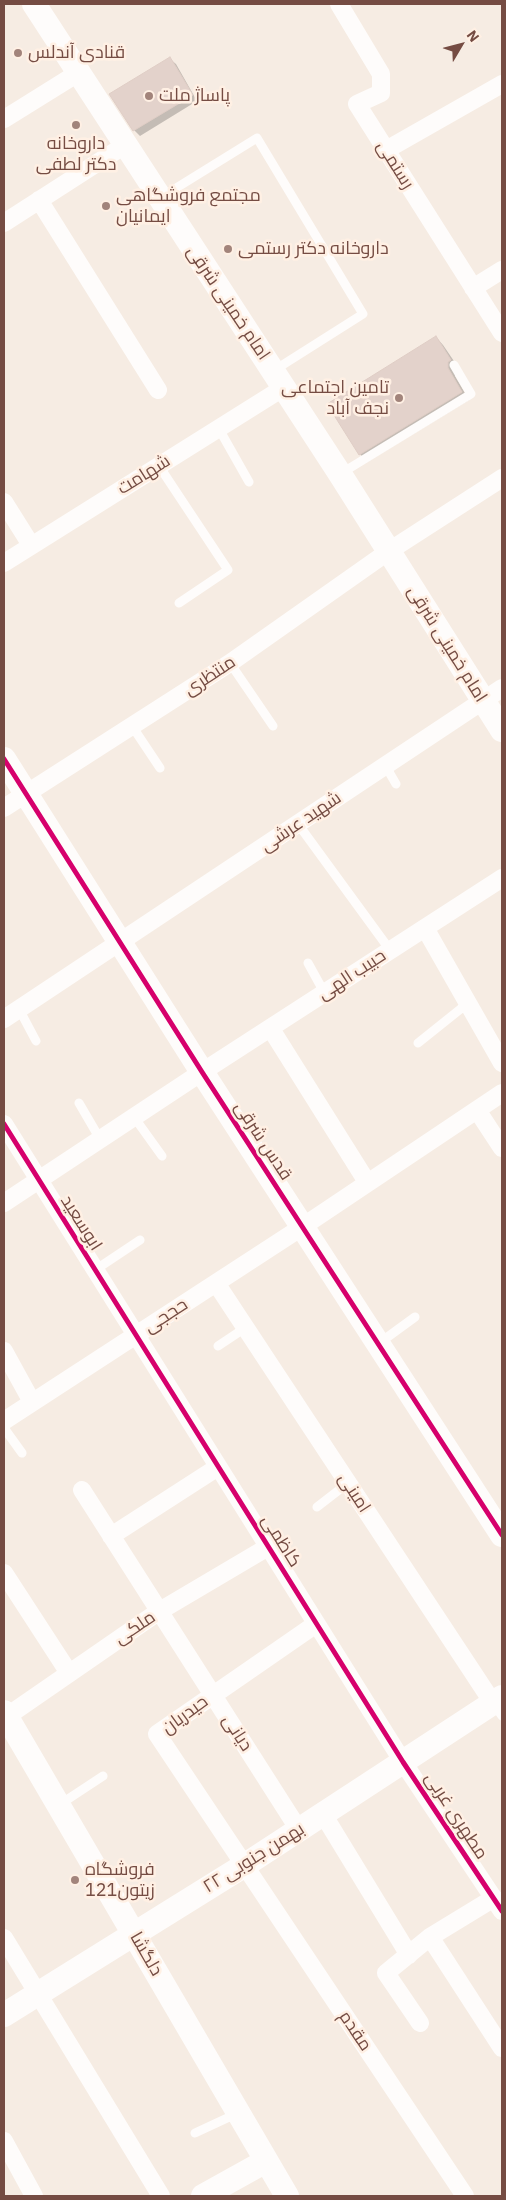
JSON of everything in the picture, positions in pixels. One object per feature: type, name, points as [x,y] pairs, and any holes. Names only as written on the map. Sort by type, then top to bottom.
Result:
[{"type":"street","name":"امام خمینی شرقی","points":[[34,4],[159,199],[340,474],[502,730]]},
{"type":"street","name":"رستمی","points":[[338,4],[382,74],[381,93],[357,104],[502,333]]},
{"type":"street","points":[[4,120],[78,73]]},
{"type":"street","points":[[386,150],[502,84]]},
{"type":"street","points":[[4,223],[125,145]]},
{"type":"street","points":[[39,200],[158,390]]},
{"type":"street","points":[[474,288],[502,270]]},
{"type":"street","name":"شهامت","points":[[4,563],[219,428],[278,380]]},
{"type":"street","name":"منتظری","points":[[4,808],[230,663],[389,551],[500,484]]},
{"type":"street","points":[[4,502],[31,545]]},
{"type":"street","name":"شهید عرشی","points":[[4,1019],[502,688]]},
{"type":"street","name":"قدس شرقی","points":[[4,759],[202,1072],[502,1535]]},
{"type":"street","name":"حبیب الهی","points":[[4,1203],[324,992],[502,878]]},
{"type":"street","points":[[425,928],[502,1063]]},
{"type":"street","points":[[270,1028],[367,1182]]},
{"type":"street","name":"حججی","points":[[4,1420],[302,1227],[502,1093]]},
{"type":"street","points":[[477,1110],[502,1148]]},
{"type":"street","name":"ابوسعید","points":[[4,1124],[135,1335]]},
{"type":"street","name":"امینی","points":[[216,1283],[348,1483],[499,1706]]},
{"type":"street","name":"کاظمی","points":[[135,1335],[403,1762]]},
{"type":"street","points":[[4,1351],[32,1402]]},
{"type":"street","points":[[111,1536],[218,1467]]},
{"type":"street","name":"دیانی","points":[[82,1490],[298,1830]]},
{"type":"street","name":"ملکی","points":[[5,1716],[158,1612],[268,1548]]},
{"type":"street","points":[[4,1573],[69,1674]]},
{"type":"street","name":"حیدریان","points":[[245,1865],[157,1734],[316,1624]]},
{"type":"street","name":"۲۲ بهمن جنوبی","points":[[4,2015],[134,1932],[245,1865],[403,1762],[499,1706]]},
{"type":"street","name":"دلگشا","points":[[5,1716],[134,1932],[286,2196]]},
{"type":"street","name":"مطهری غربی","points":[[403,1762],[498,1905]]},
{"type":"street","points":[[323,1814],[409,1955]]},
{"type":"street","name":"مقدم","points":[[245,1865],[464,2196]]},
{"type":"street","points":[[420,2023],[386,1973],[430,1937],[498,1905]]},
{"type":"street","points":[[430,1937],[502,2048]]},
{"type":"street","points":[[4,1938],[161,2196]]},
{"type":"street","points":[[4,2141],[34,2196]]},
{"type":"street","points":[[203,2196],[266,2162]]},
{"type":"lane","points":[[159,199],[257,138],[363,314],[278,380]]},
{"type":"lane","points":[[340,474],[471,394],[454,365]]},
{"type":"lane","points":[[219,428],[249,482]]},
{"type":"lane","points":[[159,466],[228,570],[180,602]]},
{"type":"lane","points":[[230,663],[273,726]]},
{"type":"lane","points":[[132,726],[160,768]]},
{"type":"lane","points":[[385,765],[396,784]]},
{"type":"lane","points":[[298,824],[390,950]]},
{"type":"lane","points":[[308,962],[324,992]]},
{"type":"lane","points":[[418,1043],[468,1003]]},
{"type":"lane","points":[[19,1009],[36,1041]]},
{"type":"lane","points":[[79,1102],[100,1140]]},
{"type":"lane","points":[[134,1117],[162,1156]]},
{"type":"lane","points":[[94,1270],[140,1240]]},
{"type":"lane","points":[[378,1344],[415,1317]]},
{"type":"lane","points":[[218,1346],[246,1328]]},
{"type":"lane","points":[[4,1428],[22,1453]]},
{"type":"lane","points":[[317,1507],[348,1483]]},
{"type":"lane","points":[[58,1805],[103,1776]]},
{"type":"lane","points":[[195,2133],[238,2112]]},
{"type":"building","name":"پاساژ ملت","points":[[170,57],[193,95],[133,131],[109,94]]},
{"type":"building","name":"تامین اجتماعی نجف آباد","points":[[436,336],[451,360],[448,362],[448,368],[462,392],[359,455],[327,404]]},
{"type":"cycle path","points":[[4,759],[202,1072],[502,1535]]},
{"type":"cycle path","points":[[4,1124],[403,1762],[502,1911]]},
{"type":"place","name":"قنادی آندلس","points":[[18,53]]},
{"type":"place","name":"پاساژ ملت","points":[[149,96]]},
{"type":"place","name":"داروخانه دکتر لطفی","points":[[76,125]]},
{"type":"place","name":"مجتمع فروشگاهی ایمانیان","points":[[106,206]]},
{"type":"place","name":"داروخانه دکتر رستمی","points":[[228,249]]},
{"type":"place","name":"تامین اجتماعی نجف آباد","points":[[399,398]]},
{"type":"place","name":"فروشگاه زیتون121","points":[[75,1880]]}]
